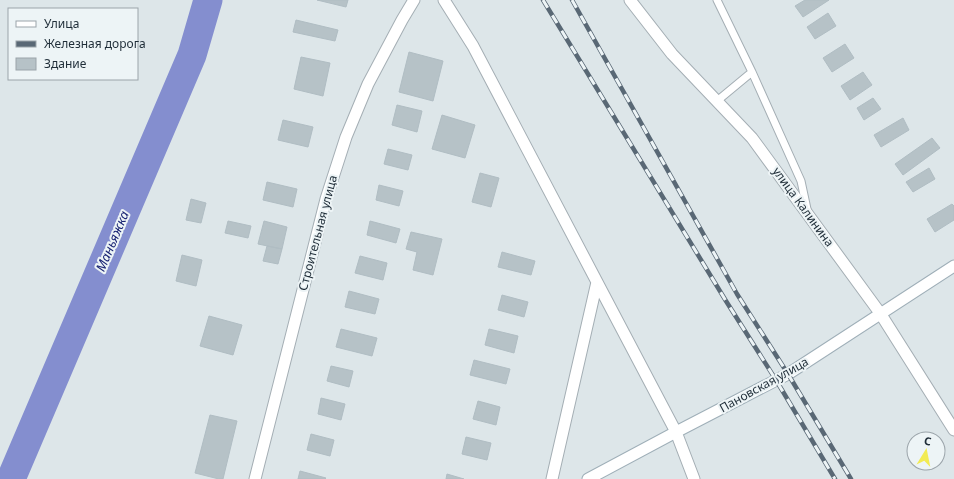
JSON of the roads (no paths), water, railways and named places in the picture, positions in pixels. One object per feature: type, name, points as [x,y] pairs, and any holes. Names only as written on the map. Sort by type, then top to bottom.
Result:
[{"type":"street","name":"Строительная улица","points":[[255,479],[326,199],[346,137],[368,84],[414,0]]},
{"type":"street","points":[[444,0],[473,46],[676,432],[694,479]]},
{"type":"street","name":"улица Калинина","points":[[630,0],[672,54],[752,138],[880,313],[954,430]]},
{"type":"street","name":"Пановская улица","points":[[588,479],[788,374],[954,266]]},
{"type":"street","points":[[552,479],[597,282]]},
{"type":"lane","points":[[717,0],[752,72],[801,181],[808,214]]},
{"type":"lane","points":[[717,101],[752,72]]},
{"type":"waterway","name":"Маньяжка","points":[[11,479],[192,55],[208,0]]},
{"type":"railway","points":[[543,0],[835,479]]},
{"type":"railway","points":[[572,0],[737,294],[788,374],[851,479]]}]
